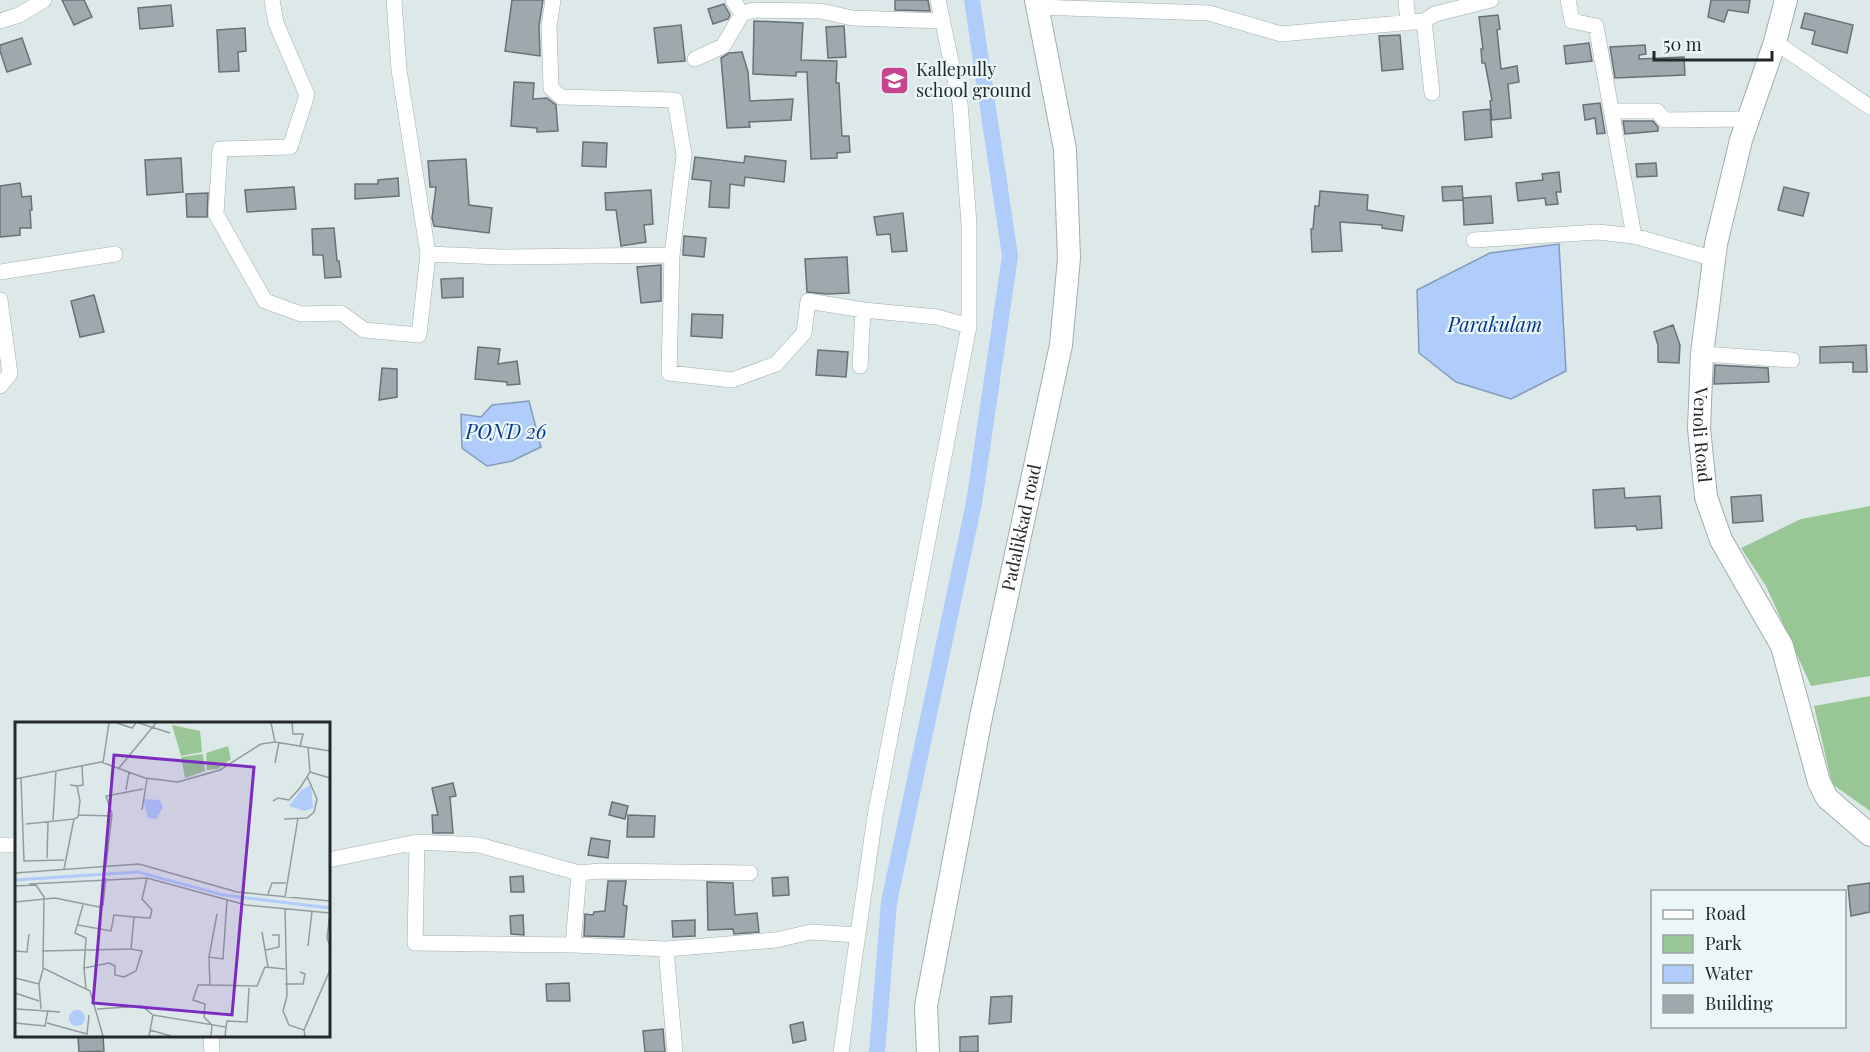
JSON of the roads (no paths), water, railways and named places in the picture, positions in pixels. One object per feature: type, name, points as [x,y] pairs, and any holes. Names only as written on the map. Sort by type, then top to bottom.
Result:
[{"type":"street","points":[[0,21],[20,15],[44,0]]},
{"type":"street","points":[[272,0],[276,23],[307,95],[290,147],[219,149],[216,214],[265,300],[302,314],[341,313],[364,330],[419,335],[428,254],[399,70],[394,0]]},
{"type":"street","points":[[553,0],[549,26],[551,88],[561,97],[675,100],[684,155],[672,255],[669,373],[732,380],[776,364],[804,333],[808,301],[863,310],[937,317],[969,326]]},
{"type":"street","points":[[733,0],[742,14]]},
{"type":"street","points":[[841,1052],[875,816],[969,326],[969,224],[960,103],[938,0]]},
{"type":"street","points":[[1406,0],[1408,22]]},
{"type":"street","points":[[1037,4],[1209,14],[1281,34],[1424,21],[1435,14],[1491,0]]},
{"type":"street","points":[[1568,0],[1572,21],[1596,26],[1634,236]]},
{"type":"street","name":"Venoli Road","points":[[1786,0],[1775,42],[1736,163],[1716,244],[1702,354],[1699,428],[1706,497],[1721,540],[1782,646],[1819,782],[1827,798],[1870,835]]},
{"type":"street","name":"Padalikkad road","points":[[928,1052],[926,1006],[983,705],[1061,345],[1069,258],[1065,149],[1037,4]]},
{"type":"street","points":[[695,59],[723,46],[742,14],[753,10],[821,11],[852,18],[943,21]]},
{"type":"street","points":[[1424,21],[1432,93]]},
{"type":"street","points":[[1775,42],[1870,107]]},
{"type":"street","points":[[1612,111],[1657,111],[1665,120],[1749,119]]},
{"type":"street","points":[[1474,240],[1598,232],[1634,236],[1714,259]]},
{"type":"street","points":[[0,272],[116,254]]},
{"type":"street","points":[[428,254],[501,257],[672,255]]},
{"type":"street","points":[[0,300],[9,374],[0,386]]},
{"type":"street","points":[[860,366],[863,310]]},
{"type":"street","points":[[1702,354],[1792,360]]},
{"type":"street","points":[[417,842],[415,943],[666,949],[776,940],[811,932],[858,935]]},
{"type":"street","points":[[330,860],[417,842],[478,845],[579,873],[600,871],[750,873]]},
{"type":"street","points":[[573,945],[579,873]]},
{"type":"street","points":[[666,949],[675,1052]]},
{"type":"water","name":"Parakulam","points":[[1559,244],[1566,371],[1511,399],[1456,382],[1419,353],[1417,290],[1490,253]]},
{"type":"water","name":"POND 26","points":[[529,401],[541,447],[512,461],[487,466],[462,448],[461,414],[481,417],[492,405]]},
{"type":"waterway","points":[[877,1052],[889,902],[974,503],[1010,256],[972,0]]},
{"type":"place","name":"Kallepully school ground","points":[[895,80]]}]
